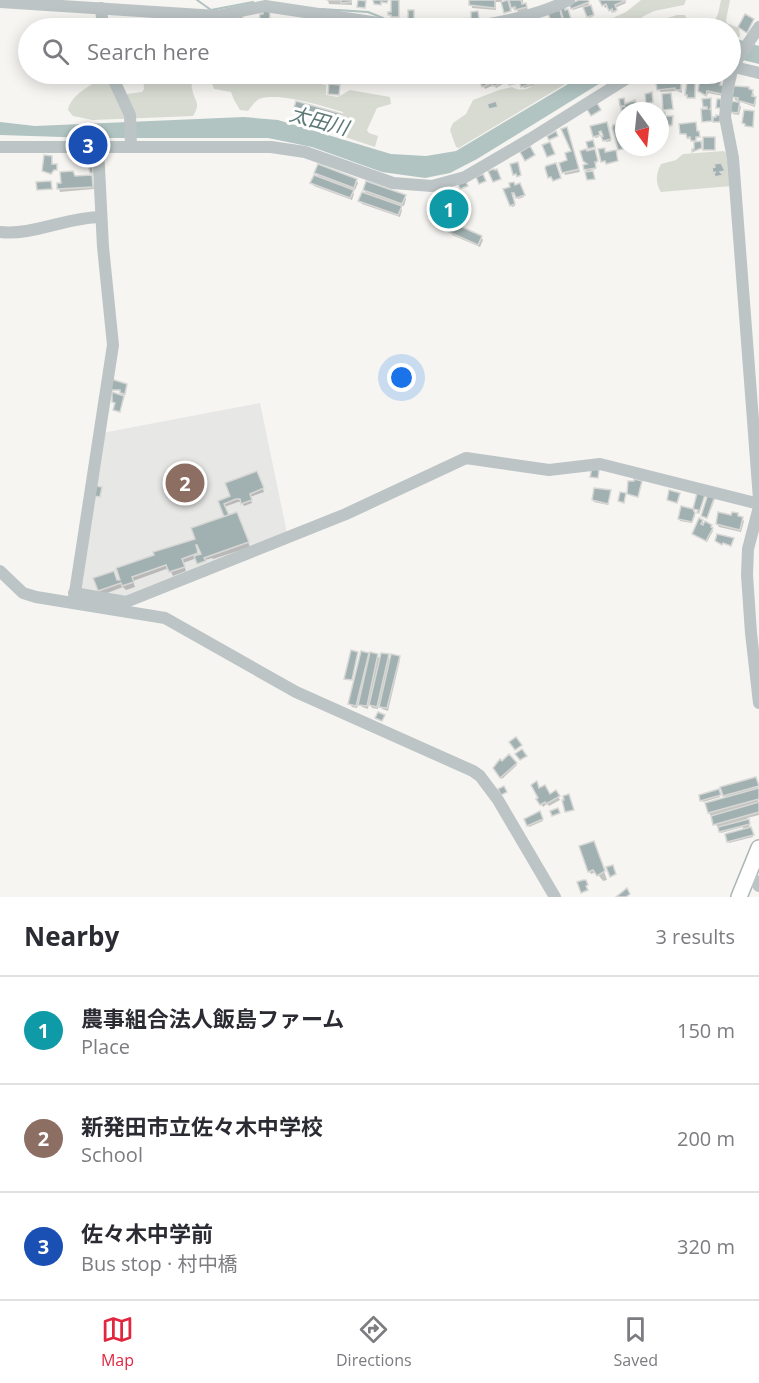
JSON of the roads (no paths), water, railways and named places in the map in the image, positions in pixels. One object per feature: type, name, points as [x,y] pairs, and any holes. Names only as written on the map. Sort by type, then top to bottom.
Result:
[{"type":"main road","points":[[739,897],[759,848]]},
{"type":"street","points":[[510,18],[569,0]]},
{"type":"street","points":[[0,2],[217,16],[265,6],[345,18]]},
{"type":"street","points":[[101,8],[102,18]]},
{"type":"street","points":[[741,54],[759,27]]},
{"type":"street","points":[[741,67],[759,73]]},
{"type":"street","points":[[116,84],[130,115],[131,144]]},
{"type":"street","points":[[0,147],[98,148],[131,144],[286,148],[304,152],[380,180],[432,186],[465,177],[530,140],[618,84]]},
{"type":"street","points":[[729,84],[724,117],[733,158],[759,499]]},
{"type":"street","points":[[74,598],[113,345],[101,217],[98,148]]},
{"type":"street","points":[[0,232],[17,233],[84,217],[101,217]]},
{"type":"street","points":[[0,571],[22,593],[126,602],[346,514],[465,458],[549,470],[600,464],[759,505],[748,549],[747,575],[759,704]]},
{"type":"street","points":[[74,598],[165,618],[296,692],[473,771],[480,776],[498,800],[555,897]]},
{"type":"street","points":[[749,873],[759,886]]},
{"type":"waterway","points":[[197,0],[211,10],[253,2]]},
{"type":"waterway","points":[[321,9],[368,12],[383,18]]},
{"type":"place","name":"佐々木中学前","points":[[88,145]]},
{"type":"place","name":"農事組合法人飯島ファーム","points":[[449,209]]},
{"type":"place","name":"新発田市立佐々木中学校","points":[[185,483]]},
{"type":"water label","name":"太田川","points":[[319,121]]}]
